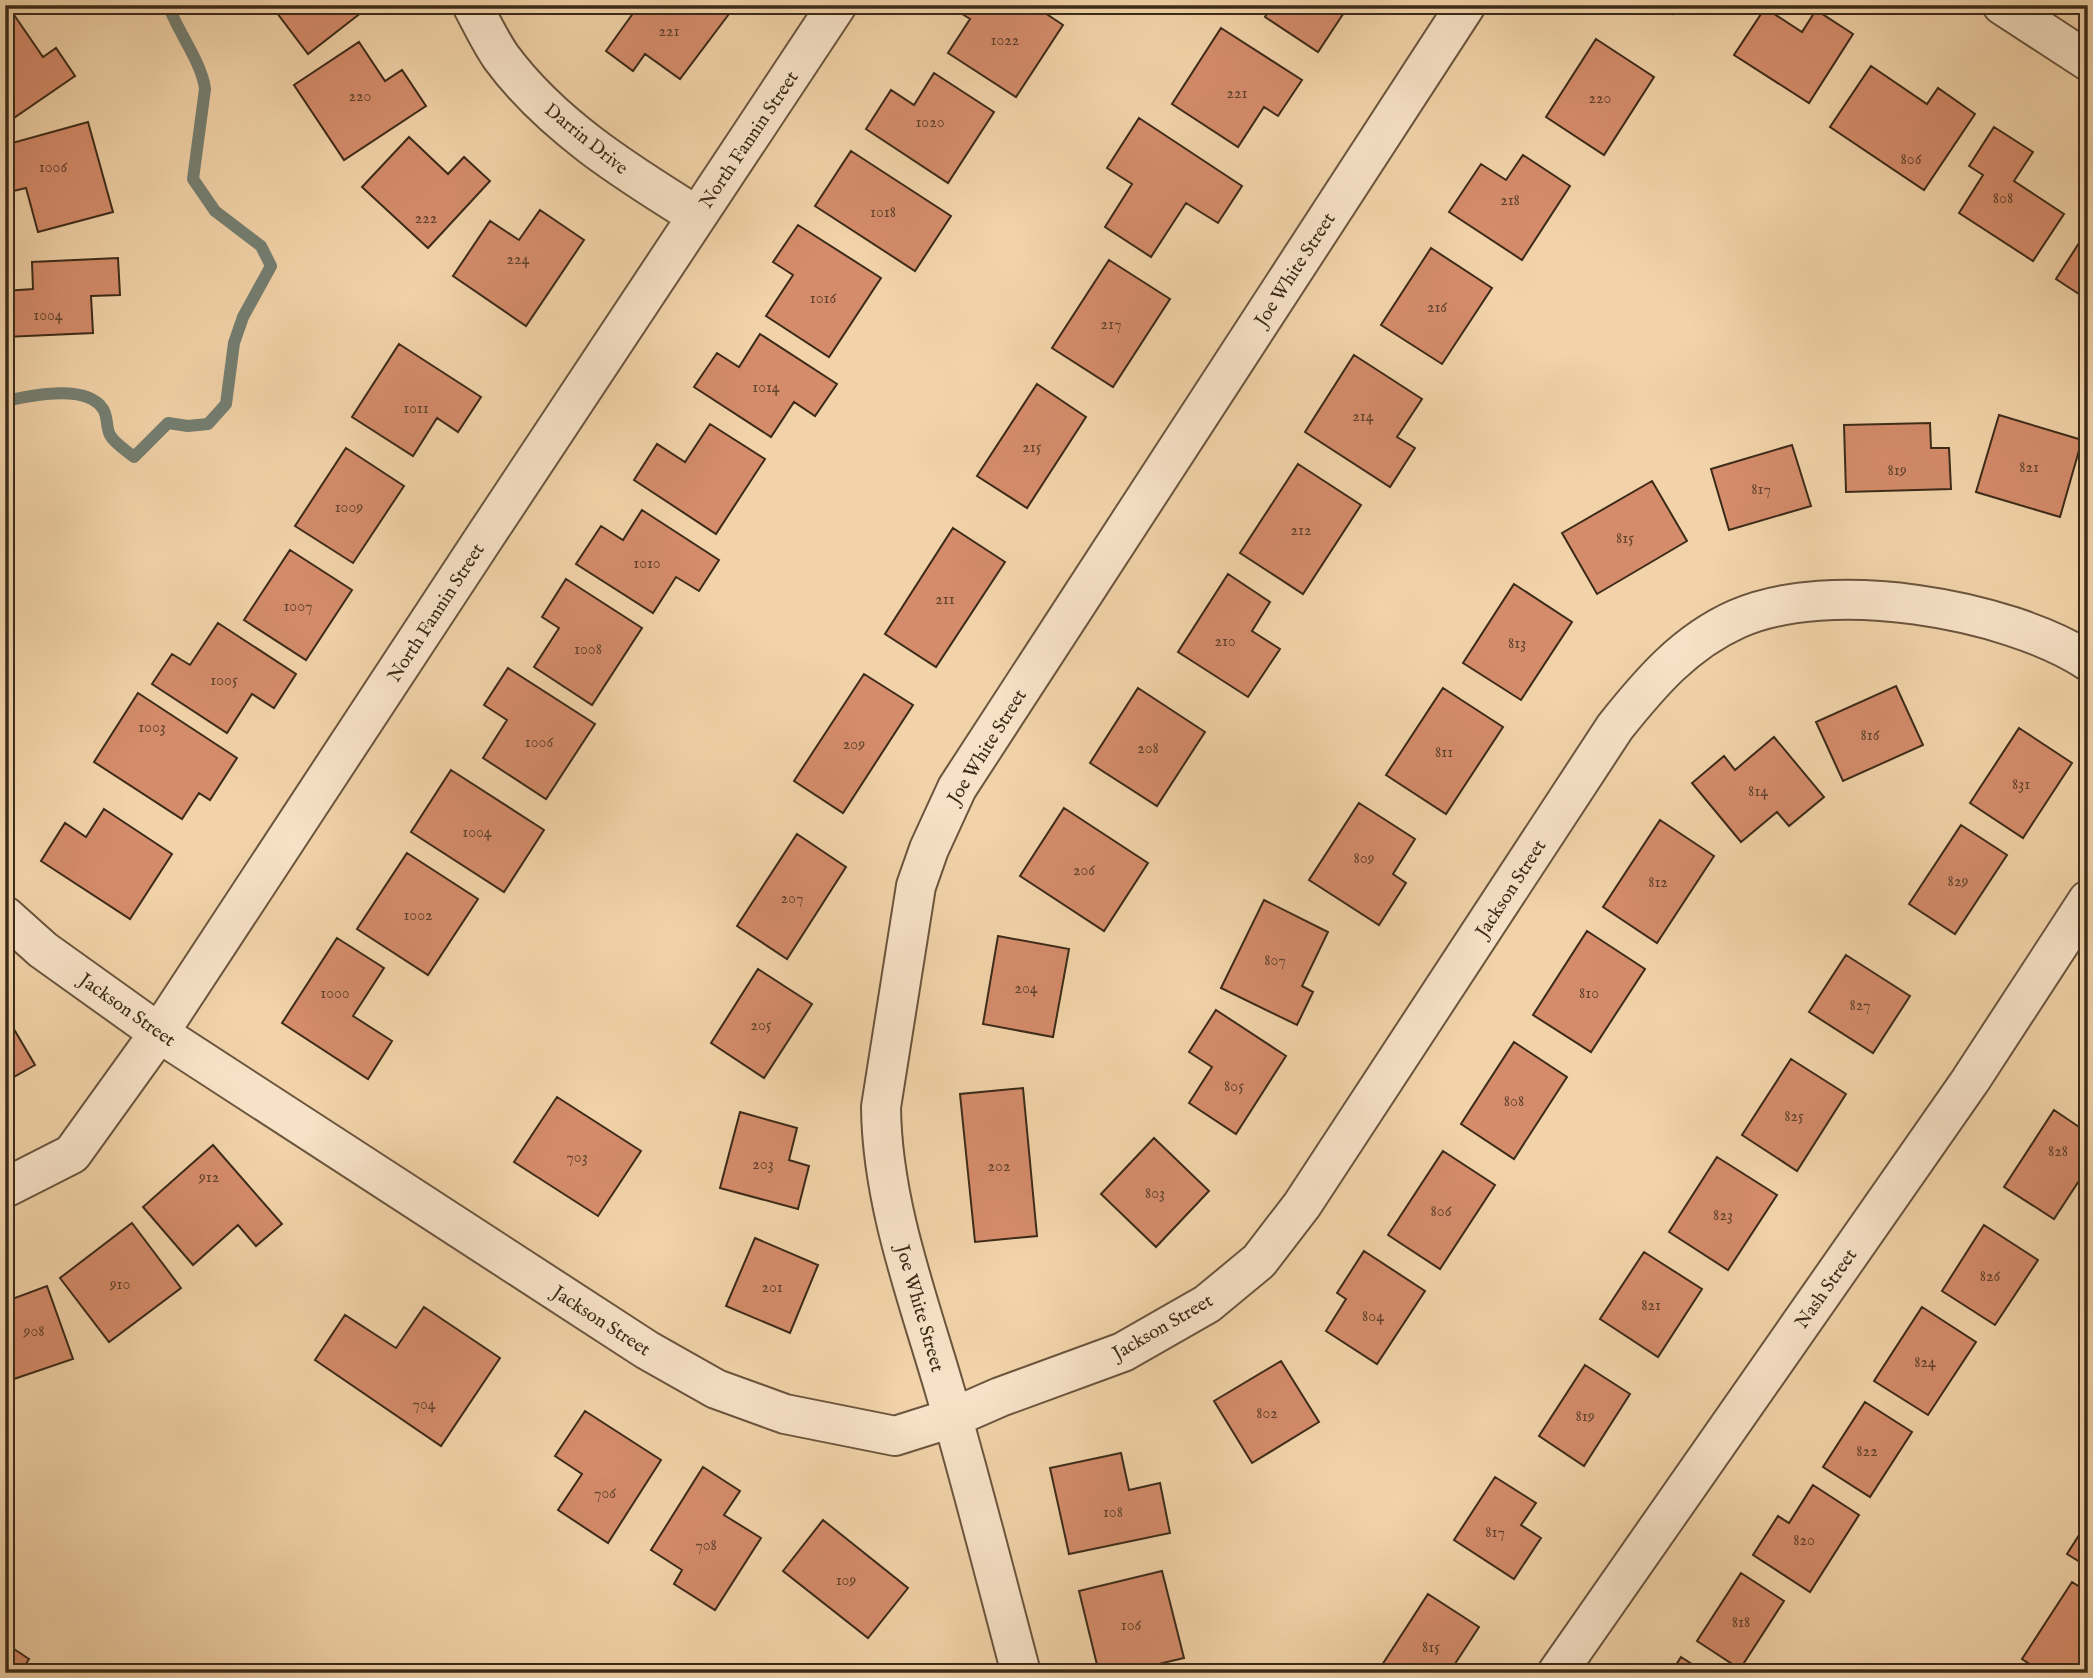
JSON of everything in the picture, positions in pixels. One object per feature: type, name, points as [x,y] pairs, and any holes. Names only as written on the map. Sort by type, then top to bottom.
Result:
[{"type":"street","name":"Darrin Drive","points":[[472,5],[501,56],[554,116],[644,183],[697,216]]},
{"type":"street","name":"North Fannin Street","points":[[5,1188],[72,1154],[159,1033],[837,5]]},
{"type":"street","name":"Joe White Street","points":[[1021,1673],[953,1418],[898,1230],[881,1139],[881,1107],[916,886],[929,849],[957,788],[1466,5]]},
{"type":"street","points":[[2003,5],[2088,61]]},
{"type":"street","name":"Jackson Street","points":[[5,916],[43,950],[159,1033],[647,1350],[716,1389],[785,1414],[895,1436],[953,1418],[1000,1397],[1123,1352],[1207,1304],[1259,1261],[1302,1205],[1615,727],[1668,664],[1703,637],[1739,618],[1779,606],[1856,600],[1980,616],[2045,638],[2088,661]]},
{"type":"street","name":"Nash Street","points":[[1557,1673],[1969,1081],[2088,900]]},
{"type":"building","points":[[271,5],[371,5],[308,54]]},
{"type":"building","points":[[639,5],[726,5],[732,10],[680,79],[645,54],[633,71],[606,51]]},
{"type":"building","points":[[948,5],[1033,5],[1063,25],[1016,97],[948,53],[970,19]]},
{"type":"building","points":[[1272,5],[1349,5],[1318,52],[1265,17]]},
{"type":"building","points":[[1659,5],[1678,5],[1672,14]]},
{"type":"building","points":[[1765,8],[1802,32],[1816,10],[1853,34],[1809,103],[1734,55]]},
{"type":"building","points":[[10,9],[43,57],[56,48],[75,76],[5,124],[5,12]]},
{"type":"building","points":[[1221,28],[1302,80],[1278,116],[1264,107],[1238,147],[1172,104]]},
{"type":"building","points":[[1596,39],[1654,77],[1604,155],[1546,117]]},
{"type":"building","points":[[359,42],[385,81],[402,70],[426,106],[344,160],[294,85]]},
{"type":"building","points":[[1871,66],[1927,104],[1938,88],[1975,114],[1924,190],[1830,127]]},
{"type":"building","points":[[934,73],[994,112],[948,183],[866,129],[891,90],[914,105]]},
{"type":"building","points":[[1139,118],[1242,186],[1218,223],[1186,203],[1151,257],[1105,227],[1132,184],[1107,168]]},
{"type":"building","points":[[88,122],[113,212],[38,232],[26,188],[5,193],[5,145]]},
{"type":"building","points":[[1994,127],[2033,152],[2014,181],[2064,214],[2033,261],[1959,213],[1983,175],[1969,166]]},
{"type":"building","points":[[409,137],[448,174],[464,157],[490,181],[428,248],[362,187]]},
{"type":"building","points":[[851,151],[951,216],[915,271],[815,206]]},
{"type":"building","points":[[1523,155],[1570,186],[1522,260],[1449,212],[1481,164],[1506,180]]},
{"type":"building","points":[[540,210],[584,240],[526,326],[453,276],[490,221],[519,240]]},
{"type":"building","points":[[798,225],[881,278],[829,357],[766,316],[793,275],[773,262]]},
{"type":"building","points":[[2088,229],[2088,300],[2056,279]]},
{"type":"building","points":[[1431,248],[1492,288],[1442,364],[1381,325]]},
{"type":"building","points":[[118,258],[120,295],[91,296],[93,333],[5,337],[5,291],[33,289],[32,262]]},
{"type":"building","points":[[1109,260],[1170,299],[1113,387],[1052,348]]},
{"type":"building","points":[[760,334],[837,384],[815,416],[794,402],[771,437],[694,387],[717,353],[739,367]]},
{"type":"building","points":[[399,344],[481,397],[458,432],[437,418],[413,456],[352,417]]},
{"type":"building","points":[[1354,355],[1422,399],[1397,437],[1415,448],[1390,487],[1305,432]]},
{"type":"building","points":[[1037,384],[1086,417],[1027,508],[977,476]]},
{"type":"building","points":[[1999,415],[2082,440],[2060,517],[1976,492]]},
{"type":"building","points":[[1930,423],[1931,448],[1949,448],[1951,489],[1846,492],[1844,425]]},
{"type":"building","points":[[710,424],[765,459],[716,534],[634,480],[657,444],[685,462]]},
{"type":"building","points":[[1792,445],[1811,506],[1729,530],[1711,469]]},
{"type":"building","points":[[346,448],[404,486],[353,563],[295,526]]},
{"type":"building","points":[[1298,464],[1361,505],[1303,594],[1240,553]]},
{"type":"building","points":[[1652,481],[1687,541],[1597,594],[1562,533]]},
{"type":"building","points":[[642,510],[719,560],[699,591],[676,577],[653,613],[576,564],[601,526],[623,540]]},
{"type":"building","points":[[953,528],[1005,562],[936,667],[885,634]]},
{"type":"building","points":[[290,550],[352,590],[306,660],[244,620]]},
{"type":"building","points":[[1228,574],[1270,602],[1252,631],[1280,649],[1248,697],[1178,652]]},
{"type":"building","points":[[566,579],[642,628],[592,705],[534,667],[559,628],[542,617]]},
{"type":"building","points":[[1514,584],[1572,622],[1521,700],[1463,663]]},
{"type":"building","points":[[218,623],[296,674],[274,708],[252,694],[227,733],[152,684],[172,654],[190,665]]},
{"type":"building","points":[[508,668],[595,724],[546,799],[483,758],[507,720],[484,705]]},
{"type":"building","points":[[864,674],[913,705],[843,813],[794,781]]},
{"type":"building","points":[[1896,686],[1923,745],[1843,781],[1816,722]]},
{"type":"building","points":[[1138,688],[1205,732],[1157,806],[1090,763]]},
{"type":"building","points":[[1443,688],[1503,727],[1446,814],[1386,775]]},
{"type":"building","points":[[138,693],[237,758],[210,800],[199,793],[182,819],[94,762]]},
{"type":"building","points":[[2019,728],[2072,763],[2023,838],[1970,803]]},
{"type":"building","points":[[1774,737],[1824,797],[1789,826],[1777,812],[1741,842],[1692,783],[1724,756],[1735,770]]},
{"type":"building","points":[[451,770],[544,830],[504,892],[411,832]]},
{"type":"building","points":[[1359,803],[1415,839],[1393,874],[1406,883],[1379,925],[1309,880]]},
{"type":"building","points":[[1064,808],[1148,863],[1104,931],[1020,876]]},
{"type":"building","points":[[104,809],[172,854],[130,919],[41,861],[65,823],[86,837]]},
{"type":"building","points":[[1660,820],[1714,856],[1657,943],[1603,907]]},
{"type":"building","points":[[1961,825],[2007,855],[1955,934],[1909,904]]},
{"type":"building","points":[[797,834],[846,867],[787,959],[737,926]]},
{"type":"building","points":[[407,853],[478,899],[428,975],[357,929]]},
{"type":"building","points":[[1264,900],[1328,932],[1302,986],[1313,992],[1297,1025],[1221,988]]},
{"type":"building","points":[[1587,931],[1645,969],[1591,1052],[1533,1015]]},
{"type":"building","points":[[998,936],[1069,949],[1053,1037],[983,1024]]},
{"type":"building","points":[[337,938],[384,968],[353,1016],[392,1041],[368,1079],[282,1023]]},
{"type":"building","points":[[1846,955],[1910,996],[1873,1053],[1809,1012]]},
{"type":"building","points":[[758,969],[812,1004],[764,1078],[711,1043]]},
{"type":"building","points":[[1216,1010],[1286,1056],[1236,1134],[1189,1103],[1212,1067],[1189,1052]]},
{"type":"building","points":[[5,1014],[35,1065],[5,1082]]},
{"type":"building","points":[[1514,1042],[1567,1077],[1514,1159],[1461,1124]]},
{"type":"building","points":[[1791,1059],[1846,1094],[1797,1171],[1742,1135]]},
{"type":"building","points":[[1023,1088],[1037,1236],[975,1242],[960,1094]]},
{"type":"building","points":[[557,1097],[641,1151],[598,1216],[514,1162]]},
{"type":"building","points":[[2054,1110],[2088,1133],[2088,1167],[2054,1219],[2004,1187]]},
{"type":"building","points":[[740,1112],[797,1128],[789,1160],[809,1166],[798,1209],[720,1188]]},
{"type":"building","points":[[1154,1138],[1209,1191],[1156,1247],[1101,1194]]},
{"type":"building","points":[[213,1145],[282,1224],[256,1246],[238,1225],[193,1265],[143,1207]]},
{"type":"building","points":[[1443,1151],[1495,1185],[1440,1269],[1388,1235]]},
{"type":"building","points":[[1717,1157],[1777,1195],[1728,1270],[1669,1232]]},
{"type":"building","points":[[132,1223],[181,1288],[109,1342],[60,1278]]},
{"type":"building","points":[[1984,1225],[2038,1260],[1995,1325],[1942,1291]]},
{"type":"building","points":[[755,1238],[818,1265],[790,1333],[726,1306]]},
{"type":"building","points":[[1364,1251],[1425,1291],[1377,1364],[1326,1331],[1346,1299],[1337,1293]]},
{"type":"building","points":[[1644,1252],[1702,1289],[1658,1357],[1600,1319]]},
{"type":"building","points":[[47,1286],[73,1359],[5,1382],[5,1295],[7,1301]]},
{"type":"building","points":[[424,1307],[500,1358],[441,1446],[315,1360],[345,1315],[396,1348]]},
{"type":"building","points":[[1922,1307],[1976,1342],[1928,1415],[1874,1381]]},
{"type":"building","points":[[1281,1361],[1319,1422],[1252,1463],[1214,1401]]},
{"type":"building","points":[[1585,1365],[1630,1394],[1584,1466],[1539,1436]]},
{"type":"building","points":[[1865,1402],[1912,1432],[1870,1497],[1823,1467]]},
{"type":"building","points":[[585,1411],[661,1460],[608,1543],[558,1510],[582,1474],[555,1456]]},
{"type":"building","points":[[1121,1453],[1129,1490],[1160,1483],[1170,1533],[1069,1554],[1050,1468]]},
{"type":"building","points":[[703,1467],[740,1491],[724,1515],[761,1538],[715,1610],[674,1584],[682,1570],[651,1550]]},
{"type":"building","points":[[1495,1477],[1536,1503],[1521,1525],[1541,1538],[1514,1579],[1454,1540]]},
{"type":"building","points":[[1813,1485],[1859,1515],[1810,1592],[1753,1555],[1778,1516],[1789,1523]]},
{"type":"building","points":[[823,1520],[908,1588],[868,1638],[783,1571]]},
{"type":"building","points":[[2088,1521],[2088,1567],[2067,1554]]},
{"type":"building","points":[[1162,1571],[1184,1658],[1121,1673],[1099,1673],[1079,1591]]},
{"type":"building","points":[[1741,1573],[1784,1601],[1740,1669],[1697,1641]]},
{"type":"building","points":[[2072,1582],[2088,1592],[2088,1673],[2043,1673],[2022,1659]]},
{"type":"building","points":[[1428,1594],[1479,1627],[1449,1673],[1394,1673],[1382,1665]]},
{"type":"building","points":[[5,1643],[29,1659],[20,1673],[5,1673]]},
{"type":"building","points":[[1681,1657],[1706,1673],[1671,1673]]},
{"type":"waterway","points":[[5,401],[57,393],[84,396],[103,409],[112,438],[134,457],[168,423],[188,426],[208,424],[226,404],[234,343],[243,317],[271,266],[261,246],[215,211],[193,179],[205,89],[195,58],[168,5]]}]
